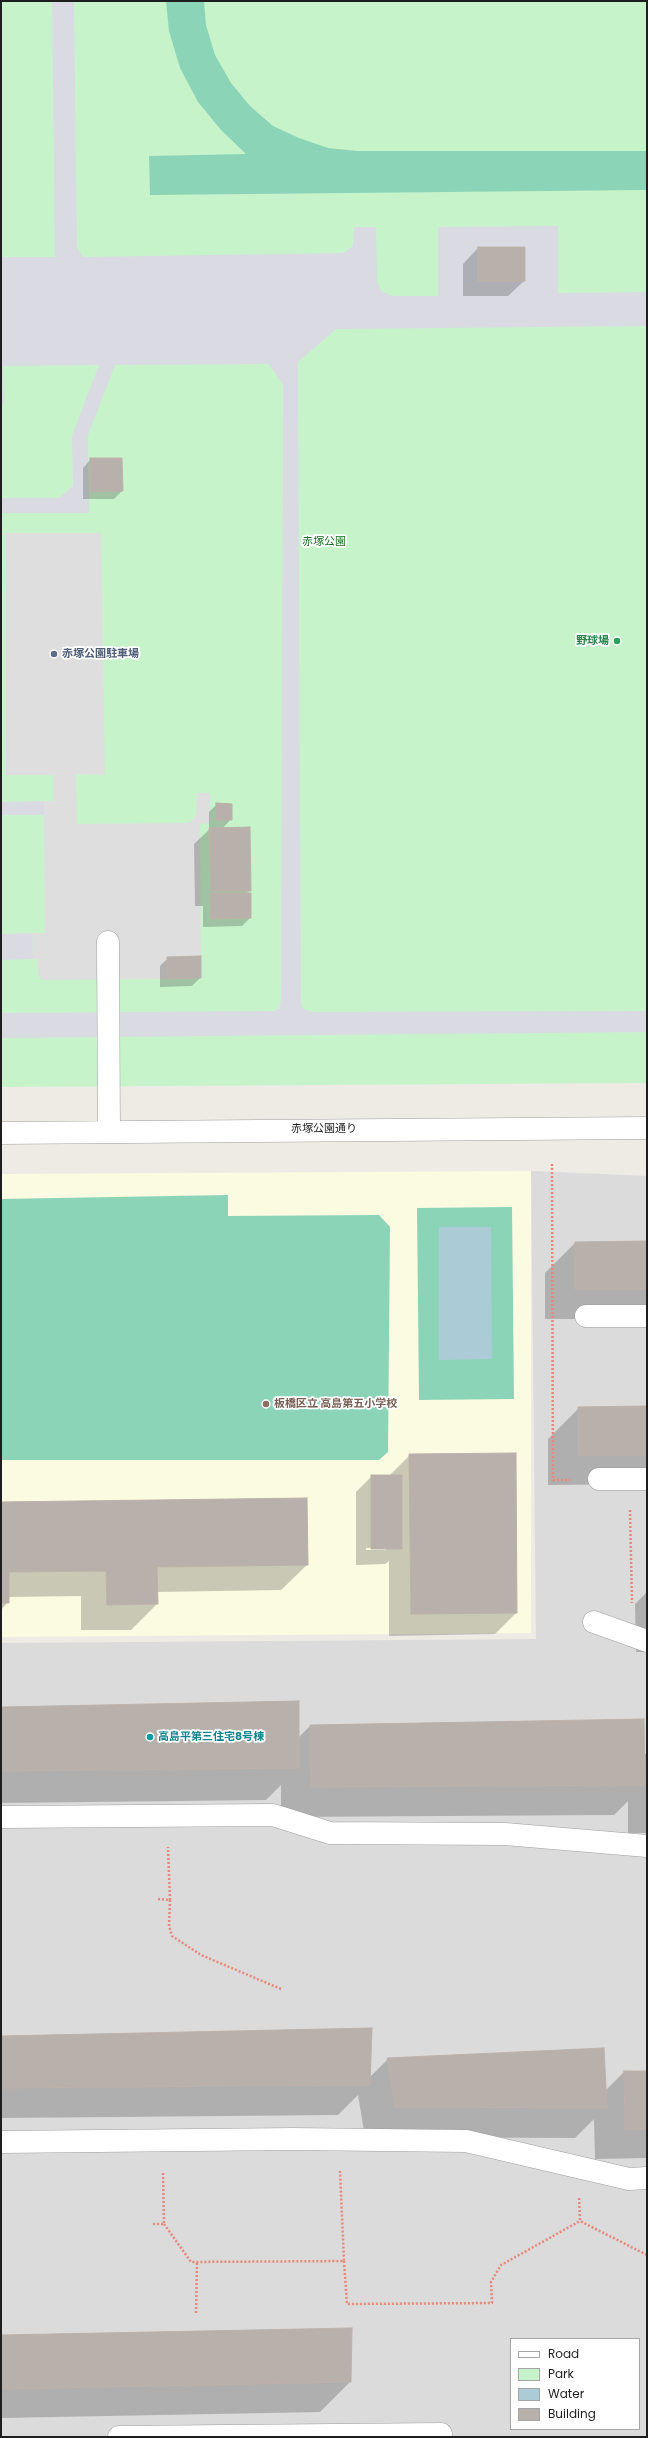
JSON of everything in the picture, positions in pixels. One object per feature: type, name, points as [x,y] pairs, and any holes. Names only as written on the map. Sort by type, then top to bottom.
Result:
[{"type":"street","points":[[108,942],[109,1131]]},
{"type":"street","name":"赤塚公園通り","points":[[1,1133],[647,1128]]},
{"type":"street","points":[[586,1316],[647,1316]]},
{"type":"street","points":[[599,1480],[638,1479]]},
{"type":"street","points":[[594,1622],[640,1638]]},
{"type":"street","points":[[1,1817],[273,1815],[330,1833],[505,1834],[647,1846]]},
{"type":"street","points":[[1,2142],[338,2139],[466,2141],[629,2178],[647,2178]]},
{"type":"street","points":[[118,2437],[441,2434]]},
{"type":"path","points":[[552,1164],[553,1480],[599,1480]]},
{"type":"path","points":[[638,1479],[640,1638]]},
{"type":"path","points":[[170,1900],[169,1926],[172,1936],[201,1955],[281,1989]]},
{"type":"path","points":[[338,2139],[347,2304],[492,2303],[491,2282],[501,2265],[580,2222]]},
{"type":"path","points":[[163,2140],[164,2224],[191,2262],[344,2261]]},
{"type":"path","points":[[577,2166],[580,2222]]},
{"type":"path","points":[[580,2222],[647,2255]]},
{"type":"path","points":[[153,2224],[164,2224]]},
{"type":"path","points":[[196,2313],[197,2262]]},
{"type":"shaded area","points":[[52,1],[74,1],[77,247],[83,257],[343,253],[353,246],[354,227],[376,227],[377,281],[381,291],[393,296],[438,296],[438,227],[558,226],[558,293],[647,292],[647,326],[336,329],[298,362],[301,1004],[303,1009],[313,1012],[647,1011],[647,1032],[1,1038],[1,1013],[274,1011],[279,1009],[281,1000],[283,385],[269,364],[115,365],[88,435],[89,513],[1,513],[1,498],[59,498],[73,486],[72,436],[99,365],[3,366],[4,401],[1,413],[1,257],[55,257]],"holes":[[[478,247],[525,247],[525,281],[479,281]]]},
{"type":"shaded area","name":"赤塚公園駐車場","points":[[5,533],[101,533],[105,775],[76,774],[77,824],[187,823],[193,820],[196,814],[197,793],[210,793],[210,823],[200,824],[201,956],[168,957],[168,979],[42,980],[38,974],[37,959],[33,959],[32,933],[45,933],[44,801],[53,801],[53,775],[6,775]]},
{"type":"shaded area","points":[[44,801],[44,815],[1,815],[1,802]]},
{"type":"shaded area","points":[[32,933],[33,959],[1,960],[1,934]]},
{"type":"shaded area","points":[[531,1171],[647,1176],[647,2437],[1,2437],[1,1643],[536,1639]]},
{"type":"shaded area","name":"板橋区立 高島第五小学校","points":[[531,1171],[531,1633],[1,1637],[1,1174]]},
{"type":"green space","name":"赤塚公園","points":[[1,1],[647,1],[647,1083],[1,1087]]},
{"type":"green space","points":[[166,1],[204,1],[206,25],[215,55],[231,83],[250,106],[273,126],[299,138],[328,148],[357,151],[647,151],[647,190],[150,195],[149,156],[246,154],[221,130],[198,102],[180,68],[169,31]]},
{"type":"green space","points":[[228,1195],[228,1216],[379,1215],[390,1227],[388,1452],[379,1460],[1,1460],[1,1199]]},
{"type":"green space","points":[[512,1207],[514,1399],[419,1400],[417,1208]]},
{"type":"water","points":[[439,1227],[491,1227],[492,1359],[439,1360]]},
{"type":"building","points":[[478,247],[525,247],[525,281],[478,281]]},
{"type":"building","points":[[90,458],[122,458],[123,491],[90,492]]},
{"type":"building","points":[[216,803],[232,804],[232,820],[216,820]]},
{"type":"building","points":[[250,827],[251,891],[211,891],[209,828]]},
{"type":"building","points":[[210,893],[251,893],[251,918],[211,919]]},
{"type":"building","points":[[201,956],[201,978],[168,979],[167,957]]},
{"type":"building","points":[[647,1241],[647,1289],[575,1289],[575,1242]]},
{"type":"building","points":[[647,1406],[647,1455],[578,1455],[578,1407]]},
{"type":"building","points":[[516,1453],[517,1613],[411,1614],[409,1454]]},
{"type":"building","points":[[371,1475],[402,1475],[402,1549],[371,1549]]},
{"type":"building","points":[[307,1498],[308,1565],[157,1567],[158,1604],[107,1605],[106,1571],[9,1572],[9,1603],[1,1603],[1,1502]]},
{"type":"building","name":"高島平第三住宅8号棟","points":[[299,1701],[299,1768],[1,1771],[1,1707]]},
{"type":"building","points":[[644,1719],[645,1785],[311,1787],[310,1725]]},
{"type":"building","points":[[372,2028],[370,2085],[1,2088],[1,2036]]},
{"type":"building","points":[[604,2048],[607,2108],[395,2107],[387,2058]]},
{"type":"building","points":[[624,2071],[647,2071],[647,2129],[625,2129]]},
{"type":"building","points":[[352,2328],[351,2382],[1,2389],[1,2335]]},
{"type":"place","name":"野球場","points":[[617,641]]},
{"type":"place","name":"赤塚公園駐車場","points":[[54,654]]},
{"type":"place","name":"板橋区立 高島第五小学校","points":[[266,1404]]},
{"type":"place","name":"高島平第三住宅8号棟","points":[[150,1737]]}]
